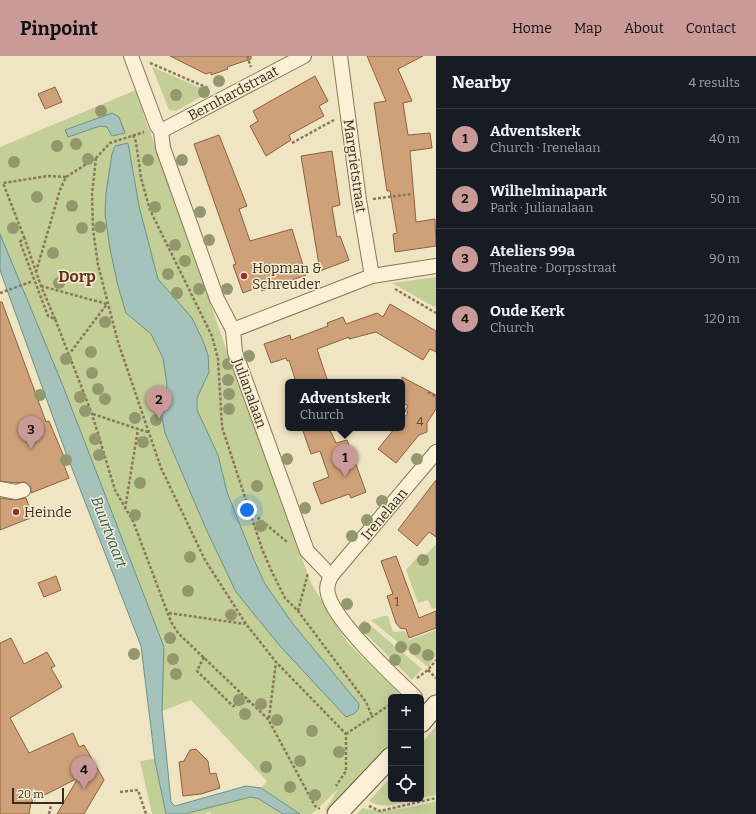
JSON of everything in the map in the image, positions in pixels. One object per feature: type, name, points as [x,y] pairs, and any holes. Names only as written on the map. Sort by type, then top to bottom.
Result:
[{"type":"street","name":"Julianalaan","points":[[131,56],[157,126],[161,131],[163,148],[214,291],[233,330],[235,352],[303,541],[307,551],[331,576]]},
{"type":"street","name":"Bernhardstraat","points":[[161,131],[304,56]]},
{"type":"street","name":"Margrietstraat","points":[[340,56],[359,200],[372,276]]},
{"type":"street","points":[[233,330],[372,276],[436,266]]},
{"type":"street","name":"Irenelaan","points":[[331,576],[436,452]]},
{"type":"street","points":[[0,489],[16,492],[23,490]]},
{"type":"street","points":[[331,576],[328,583],[328,594],[341,620],[411,693]]},
{"type":"street","points":[[328,809],[355,795],[388,760]]},
{"type":"path","points":[[149,62],[227,96]]},
{"type":"path","points":[[292,143],[348,112]]},
{"type":"path","points":[[36,272],[60,190],[66,177],[96,158],[110,143],[133,136],[150,210],[212,336],[218,359],[222,427],[272,572],[285,598],[298,611],[366,702],[372,716]]},
{"type":"path","points":[[96,158],[92,194],[93,229],[98,265],[118,342],[161,468],[206,560],[246,624],[276,662],[346,734],[346,771],[333,791]]},
{"type":"path","points":[[66,177],[48,176],[2,182],[24,237],[41,286],[56,319],[92,414],[115,490],[125,510],[133,521],[169,613],[171,622],[178,633],[268,719],[315,806],[328,809]]},
{"type":"path","points":[[359,200],[412,194]]},
{"type":"path","points":[[24,237],[20,242],[33,281],[48,316],[56,319]]},
{"type":"path","points":[[372,276],[436,313]]},
{"type":"path","points":[[0,293],[33,281]]},
{"type":"path","points":[[41,286],[107,304]]},
{"type":"path","points":[[69,353],[107,304]]},
{"type":"path","points":[[428,392],[436,397]]},
{"type":"path","points":[[92,414],[150,433]]},
{"type":"path","points":[[125,510],[138,429]]},
{"type":"path","points":[[250,510],[282,539],[293,543],[303,541]]},
{"type":"path","points":[[298,611],[305,578],[315,561]]},
{"type":"path","points":[[169,613],[246,624]]},
{"type":"path","points":[[204,657],[197,671],[222,696],[233,706],[250,701]]},
{"type":"path","points":[[411,693],[423,672],[428,670],[436,660]]},
{"type":"path","points":[[268,719],[276,662]]},
{"type":"path","points":[[428,670],[436,678]]},
{"type":"path","points":[[346,734],[388,706]]},
{"type":"path","points":[[120,792],[138,790],[146,814]]},
{"type":"path","points":[[355,795],[366,805],[380,811],[436,798]]},
{"type":"path","points":[[49,814],[51,805]]},
{"type":"path","points":[[318,814],[328,809]]},
{"type":"green space","points":[[152,67],[210,92],[176,111],[169,110]]},
{"type":"green space","points":[[136,90],[229,357],[311,583],[348,643],[399,693],[388,694],[388,747],[328,812],[325,810],[338,789],[312,814],[295,814],[261,788],[267,781],[191,700],[162,711],[154,663],[0,257],[0,147]]},
{"type":"green space","points":[[436,277],[436,308],[392,283]]},
{"type":"green space","points":[[436,544],[436,608],[432,609],[428,600],[418,603],[406,570],[421,553],[425,556]]},
{"type":"green space","points":[[388,616],[393,632],[405,631],[409,640],[436,630],[436,656],[428,667],[371,620]]},
{"type":"green space","points":[[364,620],[422,669],[412,680],[358,626]]},
{"type":"green space","points":[[436,726],[436,795],[424,797],[424,766],[424,740]]},
{"type":"green space","points":[[155,759],[166,814],[152,814],[140,761]]},
{"type":"green space","points":[[388,780],[388,802],[406,802],[386,806],[374,804],[369,801]]},
{"type":"green space","points":[[251,797],[259,799],[283,814],[211,814],[210,812],[204,814],[184,814]]},
{"type":"green space","points":[[436,801],[436,814],[357,814],[363,808],[371,810],[389,810]]},
{"type":"water","points":[[112,113],[119,117],[125,133],[112,136],[107,127],[100,126],[68,137],[65,130]]},
{"type":"water","points":[[128,143],[139,206],[158,279],[192,318],[208,355],[209,372],[197,398],[197,410],[218,455],[227,492],[265,584],[293,624],[359,704],[357,711],[346,717],[280,646],[236,592],[206,529],[165,433],[161,412],[167,385],[163,358],[151,334],[126,313],[118,286],[110,249],[105,214],[106,193],[112,154],[115,146]]},
{"type":"water","name":"Buurtvaart","points":[[0,234],[63,386],[164,647],[162,711],[171,802],[175,806],[246,786],[261,788],[300,814],[283,814],[259,799],[251,797],[184,814],[166,814],[155,761],[141,646],[66,453],[0,270]]},
{"type":"building","points":[[170,56],[251,56],[251,59],[227,67],[228,69],[211,75],[211,72],[206,74]]},
{"type":"building","points":[[367,56],[423,56],[398,69],[412,101],[403,103],[408,135],[430,133],[432,148],[410,151],[416,222],[435,219],[436,246],[395,252],[393,234],[397,233],[390,191],[387,191],[374,103],[386,101]]},
{"type":"building","points":[[315,76],[328,101],[319,106],[324,116],[289,135],[291,140],[266,156],[250,126],[258,121],[253,111]]},
{"type":"building","points":[[55,87],[62,102],[45,109],[38,94]]},
{"type":"building","points":[[219,135],[247,206],[239,209],[250,241],[292,229],[306,275],[262,291],[261,286],[243,293],[233,265],[236,264],[194,144]]},
{"type":"building","points":[[332,151],[340,205],[332,207],[337,237],[340,236],[349,260],[320,271],[301,156]]},
{"type":"building","points":[[0,302],[2,302],[46,422],[49,421],[64,457],[61,458],[69,478],[31,493],[31,487],[25,482],[16,483],[0,481]]},
{"type":"building","points":[[390,304],[436,331],[436,352],[430,349],[423,360],[376,332],[349,339],[349,337],[317,349],[327,379],[295,379],[289,360],[287,361],[286,358],[271,363],[264,344],[290,335],[291,340],[328,326],[327,323],[343,317],[346,324],[377,313],[383,317]]},
{"type":"building","points":[[402,377],[436,395],[436,409],[427,423],[427,432],[419,435],[396,463],[378,449],[393,431],[405,431],[405,416],[408,413],[405,411],[408,406],[405,404],[405,379],[402,379]]},
{"type":"building","points":[[303,431],[329,431],[336,443],[347,440],[366,492],[351,498],[349,494],[321,504],[313,483],[329,477],[320,451],[311,454]]},
{"type":"building","points":[[436,480],[436,537],[429,532],[417,546],[398,530]]},
{"type":"building","points":[[0,498],[15,500],[26,498],[33,517],[0,530]]},
{"type":"building","points":[[396,556],[419,618],[436,611],[436,628],[409,638],[406,629],[400,628],[396,623],[387,596],[393,594],[381,561]]},
{"type":"building","points":[[56,576],[61,590],[44,597],[38,583]]},
{"type":"building","points":[[11,638],[24,664],[47,652],[55,666],[51,668],[62,687],[10,718],[29,753],[73,733],[79,747],[84,745],[104,780],[84,814],[57,814],[78,778],[31,802],[29,814],[0,814],[0,643]]},
{"type":"building","points":[[196,749],[208,761],[210,774],[216,773],[220,788],[201,794],[183,796],[179,762],[184,761],[190,750]]},
{"type":"place","name":"Hopman & Schreuder","points":[[244,276]]},
{"type":"place","name":"Wilhelminapark","points":[[159,419]]},
{"type":"place","name":"Ateliers 99a","points":[[31,449]]},
{"type":"place","name":"Adventskerk","points":[[345,477]]},
{"type":"place","name":"Heinde","points":[[16,512]]},
{"type":"place","name":"Oude Kerk","points":[[84,789]]},
{"type":"district","name":"Dorp","points":[[77,276]]}]
